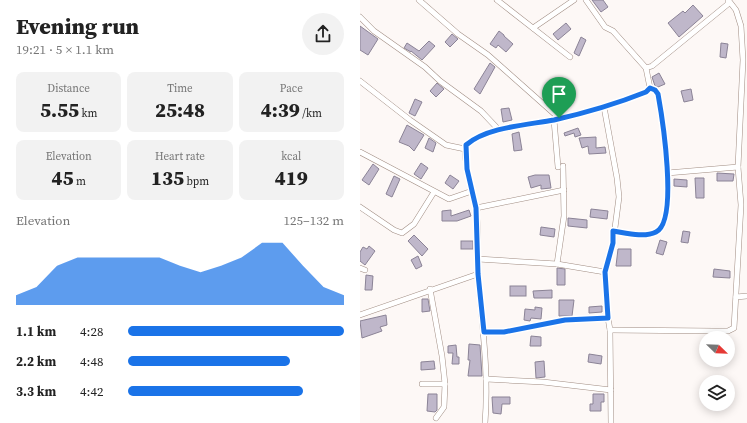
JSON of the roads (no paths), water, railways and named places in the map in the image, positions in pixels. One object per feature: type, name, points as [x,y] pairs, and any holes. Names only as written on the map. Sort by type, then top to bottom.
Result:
[{"type":"street","points":[[419,0],[458,34],[488,55],[557,119],[560,167],[564,190],[564,216],[558,264]]},
{"type":"street","points":[[497,0],[570,57]]},
{"type":"street","points":[[533,28],[574,0]]},
{"type":"street","points":[[586,0],[605,27],[613,31],[646,68],[650,88]]},
{"type":"street","points":[[610,330],[728,331],[734,328],[741,204],[738,167],[745,53],[741,26],[736,10],[729,0],[728,4],[652,66],[646,68]]},
{"type":"street","points":[[360,18],[374,31],[425,67],[440,81],[481,110],[499,130]]},
{"type":"street","points":[[360,81],[410,120],[446,145],[465,149]]},
{"type":"street","points":[[485,423],[487,401],[484,332],[478,274],[476,208],[467,169],[466,145],[472,140],[499,130],[557,119],[604,107],[646,92],[650,88]]},
{"type":"street","points":[[613,231],[630,234],[648,234],[657,232],[662,225],[666,214],[668,187],[666,136],[658,94],[655,90],[650,88]]},
{"type":"street","points":[[604,107],[619,197],[613,231],[613,243],[605,272],[610,330],[611,423]]},
{"type":"street","points":[[360,152],[391,167],[449,199],[472,191]]},
{"type":"street","points":[[667,173],[738,167]]},
{"type":"street","points":[[476,208],[564,190]]},
{"type":"street","points":[[360,207],[394,230],[402,233],[414,224],[434,192]]},
{"type":"street","points":[[478,259],[558,264],[605,272]]},
{"type":"street","points":[[360,315],[430,289],[478,274]]},
{"type":"street","points":[[430,289],[442,356],[445,384],[444,407],[441,414],[436,418]]},
{"type":"street","points":[[736,297],[747,296]]},
{"type":"street","points":[[484,332],[504,332],[565,320],[608,318]]},
{"type":"street","points":[[486,380],[543,382],[611,390]]},
{"type":"street","points":[[422,384],[445,384]]}]
